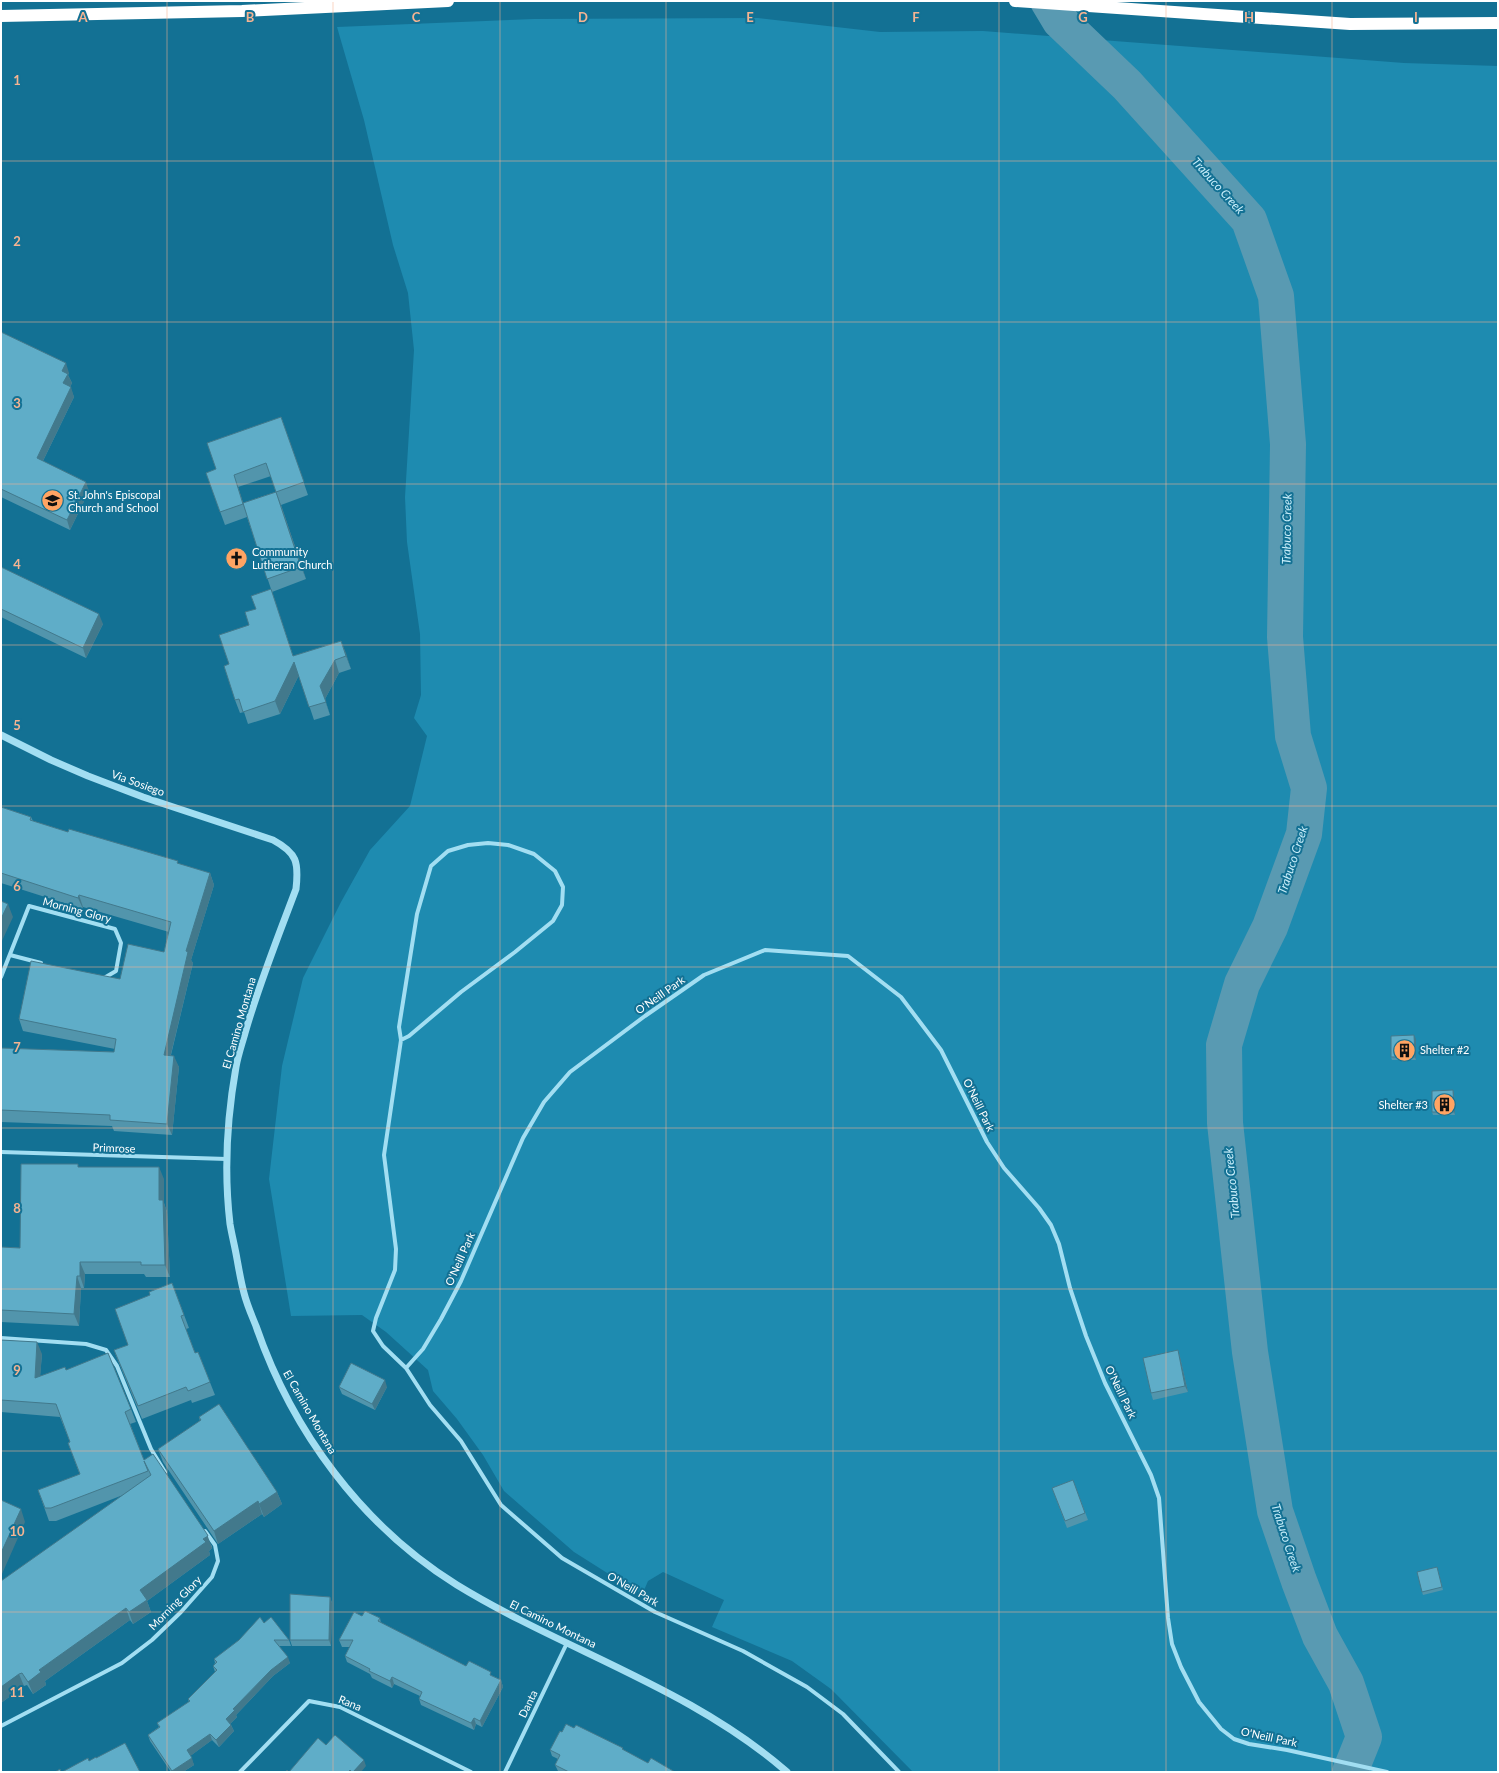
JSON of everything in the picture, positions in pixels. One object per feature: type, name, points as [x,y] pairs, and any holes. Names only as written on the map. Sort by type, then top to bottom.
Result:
[{"type":"highway","points":[[1,16],[242,11],[448,1]]},
{"type":"highway","points":[[1015,1],[1350,24],[1498,24]]},
{"type":"street","name":"Via Sosiego","points":[[1,735],[50,760],[88,776],[143,797],[273,840]]},
{"type":"street","name":"El Camino Montana","points":[[273,840],[286,847],[294,857],[297,874],[296,889],[251,1012],[236,1064],[227,1159],[230,1225],[244,1294],[264,1351],[284,1393],[319,1453],[347,1489],[375,1519],[414,1554],[462,1587],[509,1614],[715,1719],[769,1756],[788,1772]]},
{"type":"street","points":[[488,843],[508,845],[534,854],[555,871],[563,887],[562,905],[553,921],[515,952],[461,992],[409,1036],[401,1040],[399,1027],[417,914],[431,866],[448,851],[468,845],[488,843]]},
{"type":"street","name":"Morning Glory","points":[[1,977],[29,906],[116,929],[121,942],[116,971],[113,974],[102,978]]},
{"type":"street","name":"O'Neill Park","points":[[406,1368],[422,1349],[441,1320],[461,1281],[523,1138],[544,1102],[570,1072],[645,1016],[704,976],[765,950],[848,956],[901,997],[942,1050],[987,1142],[1004,1168],[1039,1208],[1051,1225],[1059,1244],[1070,1288],[1086,1336],[1105,1383],[1137,1444],[1151,1475],[1159,1498],[1168,1618],[1172,1644],[1181,1667],[1199,1702],[1221,1729],[1234,1739],[1249,1744],[1287,1750],[1387,1772]]},
{"type":"street","points":[[10,956],[48,965]]},
{"type":"street","name":"O'Neill Park","points":[[401,1040],[384,1155],[396,1249],[395,1270],[376,1318],[373,1331],[382,1346],[406,1368],[430,1405],[461,1441],[501,1505],[562,1558],[655,1612],[743,1651],[806,1687],[843,1714],[899,1772]]},
{"type":"street","name":"Primrose","points":[[1,1152],[227,1159]]},
{"type":"street","points":[[1,1338],[86,1344],[106,1350],[118,1366],[151,1449],[166,1474]]},
{"type":"street","name":"Morning Glory","points":[[1,1726],[122,1663],[152,1640],[181,1612],[212,1576],[218,1561],[215,1545],[201,1526]]},
{"type":"street","name":"Danta","points":[[504,1772],[567,1643]]},
{"type":"street","name":"Rana","points":[[240,1772],[309,1701],[340,1707],[471,1772]]},
{"type":"shaded area","points":[[758,18],[880,32],[983,31],[1404,63],[1498,66],[1498,1772],[913,1772],[831,1689],[792,1661],[712,1627],[724,1600],[663,1572],[648,1581],[642,1595],[574,1552],[504,1491],[483,1455],[457,1419],[433,1391],[428,1370],[386,1332],[362,1315],[291,1316],[269,1179],[282,1066],[303,978],[341,902],[370,850],[410,806],[427,736],[414,718],[421,695],[420,634],[407,542],[405,497],[414,350],[408,293],[393,245],[364,120],[337,27],[534,19]]},
{"type":"building","points":[[1,332],[66,363],[62,371],[68,374],[63,383],[71,387],[37,458],[86,482],[67,520],[1,489]]},
{"type":"building","points":[[281,417],[304,482],[276,492],[266,463],[234,475],[243,504],[220,512],[206,473],[216,469],[207,443]]},
{"type":"building","points":[[276,492],[301,567],[267,579],[243,503]]},
{"type":"building","points":[[1,567],[99,614],[83,648],[1,609]]},
{"type":"building","points":[[271,589],[293,656],[341,641],[346,656],[335,660],[320,686],[326,702],[309,707],[294,662],[275,701],[243,712],[239,699],[235,700],[224,666],[229,664],[219,635],[249,625],[245,612],[256,609],[251,596]]},
{"type":"building","points":[[1,807],[31,817],[30,820],[68,832],[69,829],[178,861],[177,863],[210,873],[186,951],[188,952],[164,1055],[174,1056],[167,1124],[110,1120],[110,1115],[1,1110],[1,1048],[114,1052],[116,1039],[19,1019],[31,961],[120,979],[128,944],[164,952],[171,922],[79,895],[78,898],[1,873]]},
{"type":"building","points":[[1,901],[8,904],[1,919]]},
{"type":"building","name":"Shelter #2","points":[[1414,1035],[1415,1057],[1391,1057],[1391,1036]]},
{"type":"building","name":"Shelter #3","points":[[1453,1090],[1454,1112],[1432,1112],[1432,1091]]},
{"type":"building","points":[[21,1164],[78,1164],[78,1167],[159,1167],[159,1200],[163,1200],[165,1265],[141,1265],[141,1262],[80,1262],[80,1276],[77,1276],[74,1314],[1,1310],[1,1247],[20,1248]]},
{"type":"building","points":[[172,1283],[184,1315],[181,1316],[195,1353],[198,1352],[210,1382],[188,1391],[186,1387],[138,1406],[114,1350],[128,1345],[115,1309],[150,1295],[149,1292]]},
{"type":"building","points":[[1,1340],[37,1342],[35,1378],[65,1367],[66,1370],[108,1353],[131,1409],[125,1412],[144,1460],[153,1454],[208,1536],[203,1539],[206,1542],[140,1590],[147,1600],[129,1612],[126,1608],[39,1670],[41,1672],[28,1682],[22,1673],[1,1687],[1,1581],[151,1475],[144,1461],[148,1471],[51,1508],[45,1508],[38,1490],[80,1474],[68,1443],[70,1442],[56,1404],[1,1400]]},
{"type":"building","points":[[1178,1350],[1185,1386],[1151,1393],[1143,1358]]},
{"type":"building","points":[[351,1363],[385,1380],[372,1404],[339,1387]]},
{"type":"building","points":[[219,1404],[277,1492],[259,1504],[258,1501],[214,1531],[158,1449],[201,1420],[199,1417]]},
{"type":"building","points":[[1073,1480],[1085,1513],[1065,1521],[1052,1488]]},
{"type":"building","points":[[1,1500],[21,1509],[1,1553]]},
{"type":"building","points":[[1437,1567],[1442,1587],[1422,1592],[1417,1572]]},
{"type":"building","points":[[290,1594],[330,1597],[329,1640],[290,1640]]},
{"type":"building","points":[[365,1611],[380,1618],[378,1621],[466,1666],[469,1661],[491,1672],[490,1675],[501,1680],[480,1721],[474,1718],[471,1723],[419,1699],[422,1692],[392,1677],[390,1681],[369,1671],[370,1669],[345,1656],[353,1640],[339,1640],[354,1612],[362,1616]]},
{"type":"building","points":[[260,1617],[264,1623],[271,1617],[289,1640],[274,1640],[288,1657],[271,1670],[233,1709],[235,1710],[226,1719],[231,1725],[216,1740],[210,1734],[187,1750],[192,1758],[172,1771],[148,1735],[160,1727],[157,1723],[190,1701],[188,1699],[217,1670],[213,1666],[217,1662],[214,1659],[239,1640]]},
{"type":"building","points":[[566,1724],[574,1728],[576,1725],[623,1748],[622,1749],[648,1763],[651,1758],[675,1772],[569,1772],[555,1765],[560,1755],[550,1750],[560,1731],[562,1732]]},
{"type":"building","points":[[335,1735],[364,1760],[353,1772],[350,1770],[348,1772],[289,1772],[318,1738],[326,1745]]},
{"type":"building","points":[[125,1743],[140,1772],[62,1772],[88,1758],[89,1761]]},
{"type":"waterway","name":"Trabuco Creek","points":[[1048,1],[1060,21],[1127,85],[1249,220],[1276,296],[1288,444],[1285,637],[1293,736],[1309,788],[1304,834],[1270,927],[1242,984],[1224,1045],[1225,1123],[1250,1352],[1275,1511],[1320,1636],[1346,1683],[1364,1737],[1350,1772]]},
{"type":"place","name":"St. John's Episcopal Church and School","points":[[53,501]]},
{"type":"place","name":"Community Lutheran Church","points":[[237,558]]},
{"type":"place","name":"Shelter #2","points":[[1404,1050]]},
{"type":"place","name":"Shelter #3","points":[[1444,1105]]}]
